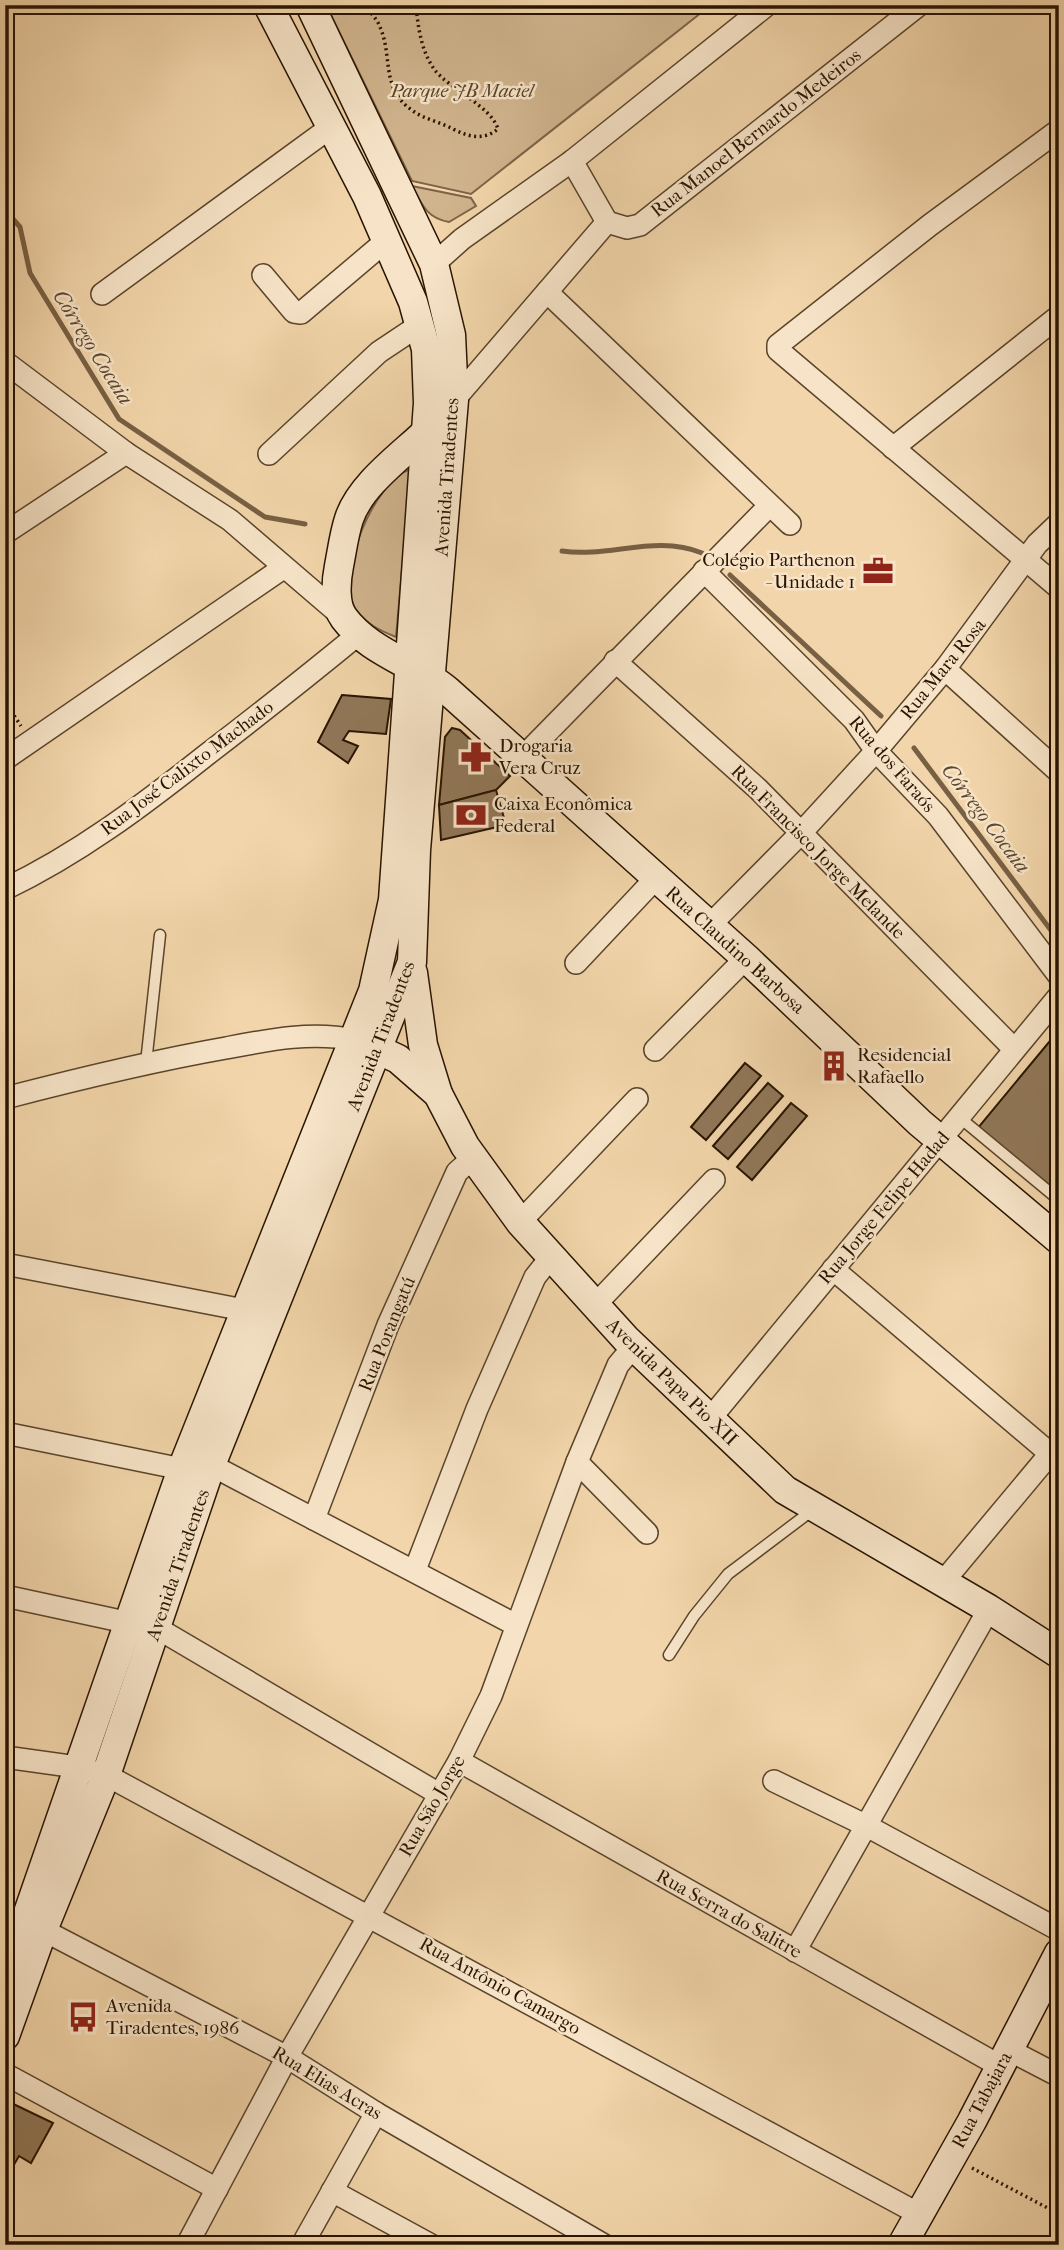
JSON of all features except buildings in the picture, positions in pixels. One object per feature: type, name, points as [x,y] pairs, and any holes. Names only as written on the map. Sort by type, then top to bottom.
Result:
[{"type":"main road","name":"Avenida Tiradentes","points":[[5,2036],[23,1929],[106,1775],[182,1469],[244,1310],[333,1097],[367,1044],[412,962],[428,372],[421,324],[386,241],[268,5]]},
{"type":"main road","name":"Avenida Tiradentes","points":[[8,1964],[23,1929],[77,1766],[143,1626],[211,1465],[367,1077],[367,1044],[373,992],[393,900],[454,400],[451,335],[430,255],[310,5]]},
{"type":"main road","points":[[351,625],[337,596],[338,572],[350,517],[358,503],[426,432]]},
{"type":"main road","name":"Rua Claudino Barbosa","points":[[351,625],[419,671],[523,757],[746,958],[940,1140],[1059,1240]]},
{"type":"main road","points":[[412,962],[419,1026],[438,1094]]},
{"type":"main road","name":"Avenida Papa Pio XII","points":[[367,1044],[405,1066],[438,1094],[473,1158],[520,1222],[634,1347],[786,1490],[814,1509],[989,1609],[1059,1654]]},
{"type":"main road","points":[[333,1097],[367,1077],[405,1066]]},
{"type":"main road","name":"Rua Tabajara","points":[[902,2245],[1059,1953]]},
{"type":"street","points":[[430,255],[463,239],[572,161],[767,5]]},
{"type":"street","name":"Rua Manoel Bernardo Medeiros","points":[[607,222],[627,228],[640,225],[919,5]]},
{"type":"street","points":[[102,294],[331,127]]},
{"type":"street","points":[[1059,130],[930,225],[778,345],[785,359],[1059,588]]},
{"type":"street","points":[[454,400],[607,222],[572,161]]},
{"type":"street","points":[[262,275],[294,312],[301,313],[386,241]]},
{"type":"street","points":[[547,292],[790,524]]},
{"type":"street","points":[[893,449],[1059,316]]},
{"type":"street","points":[[269,454],[379,352],[421,324]]},
{"type":"street","points":[[5,362],[126,453],[230,520],[351,625]]},
{"type":"street","points":[[5,533],[126,453]]},
{"type":"street","points":[[523,757],[769,506]]},
{"type":"street","name":"Rua Mara Rosa","points":[[709,925],[800,834],[876,751],[946,669],[1037,544],[1059,523]]},
{"type":"street","points":[[5,759],[283,568],[324,575],[338,572]]},
{"type":"street","name":"Rua dos Faraós","points":[[704,571],[855,720],[876,751],[938,816],[1059,976]]},
{"type":"street","name":"Rua José Calixto Machado","points":[[5,888],[72,854],[200,760],[351,625]]},
{"type":"street","name":"Rua Francisco Jorge Melande","points":[[615,661],[711,745],[1014,1049]]},
{"type":"street","points":[[946,669],[1059,772]]},
{"type":"street","points":[[576,963],[656,878]]},
{"type":"street","points":[[655,1050],[746,958]]},
{"type":"street","name":"Rua Jorge Felipe Hadad","points":[[709,1420],[1059,996]]},
{"type":"street","points":[[5,1098],[146,1063],[269,1040],[315,1036],[367,1044]]},
{"type":"street","points":[[520,1222],[637,1099]]},
{"type":"street","name":"Rua Porangatú","points":[[314,1519],[388,1325],[457,1172],[473,1158]]},
{"type":"street","points":[[594,1306],[714,1180]]},
{"type":"street","points":[[415,1570],[477,1409],[535,1277],[551,1257]]},
{"type":"street","points":[[5,1264],[244,1310]]},
{"type":"street","points":[[833,1269],[1056,1452],[943,1582]]},
{"type":"street","name":"Rua São Jorge","points":[[187,2245],[287,2057],[458,1761],[491,1696],[577,1462],[618,1365],[634,1347]]},
{"type":"street","points":[[5,1433],[182,1469]]},
{"type":"street","points":[[577,1462],[647,1532]]},
{"type":"street","points":[[211,1465],[516,1625]]},
{"type":"street","points":[[5,1596],[143,1626],[439,1794]]},
{"type":"street","points":[[795,1951],[989,1609]]},
{"type":"street","name":"Rua Antônio Camargo","points":[[5,1757],[77,1766],[106,1775],[370,1915],[919,2214]]},
{"type":"street","name":"Rua Serra do Salitre","points":[[458,1761],[795,1951],[1004,2058],[1059,2076]]},
{"type":"street","points":[[774,1780],[865,1825],[1059,1930]]},
{"type":"street","name":"Rua Elias Acras","points":[[23,1929],[287,2057],[376,2113],[604,2245]]},
{"type":"street","points":[[5,2074],[216,2189]]},
{"type":"street","points":[[302,2245],[376,2113]]},
{"type":"street","points":[[332,2191],[431,2245]]},
{"type":"lane","points":[[146,1063],[159,935]]},
{"type":"lane","points":[[959,1117],[1059,1200]]},
{"type":"lane","points":[[669,1655],[694,1616],[728,1574],[814,1509]]},
{"type":"path","points":[[364,5],[381,28],[386,65],[394,88],[413,112],[466,136],[480,137],[492,133],[498,129],[491,116],[435,69],[419,33],[416,5]]},
{"type":"path","points":[[5,702],[32,742]]},
{"type":"path","points":[[951,2158],[1059,2214]]},
{"type":"green space","name":"Parque JB Maciel","points":[[326,5],[711,5],[471,194],[412,181]]},
{"type":"green space","points":[[412,186],[471,198],[476,206],[449,222],[442,220],[426,210]]},
{"type":"green space","points":[[411,469],[396,637],[379,630],[356,610],[351,595],[350,576],[361,531],[372,510],[397,477]]},
{"type":"waterway","name":"Córrego Cocaia","points":[[5,210],[20,227],[30,273],[119,419],[265,517],[305,524]]},
{"type":"waterway","name":"Córrego Cocaia","points":[[562,551],[597,552],[667,546],[702,553]]},
{"type":"waterway","name":"Córrego Cocaia","points":[[730,575],[881,716]]},
{"type":"waterway","name":"Córrego Cocaia","points":[[914,748],[1059,941]]},
{"type":"place","name":"Colégio Parthenon - Unidade 1","points":[[878,571]]},
{"type":"place","name":"Drogaria Vera Cruz","points":[[476,757]]},
{"type":"place","name":"Caixa Econômica Federal","points":[[471,815]]},
{"type":"place","name":"Residencial Rafaello","points":[[834,1066]]},
{"type":"place","name":"Avenida Tiradentes, 1986","points":[[83,2017]]}]
